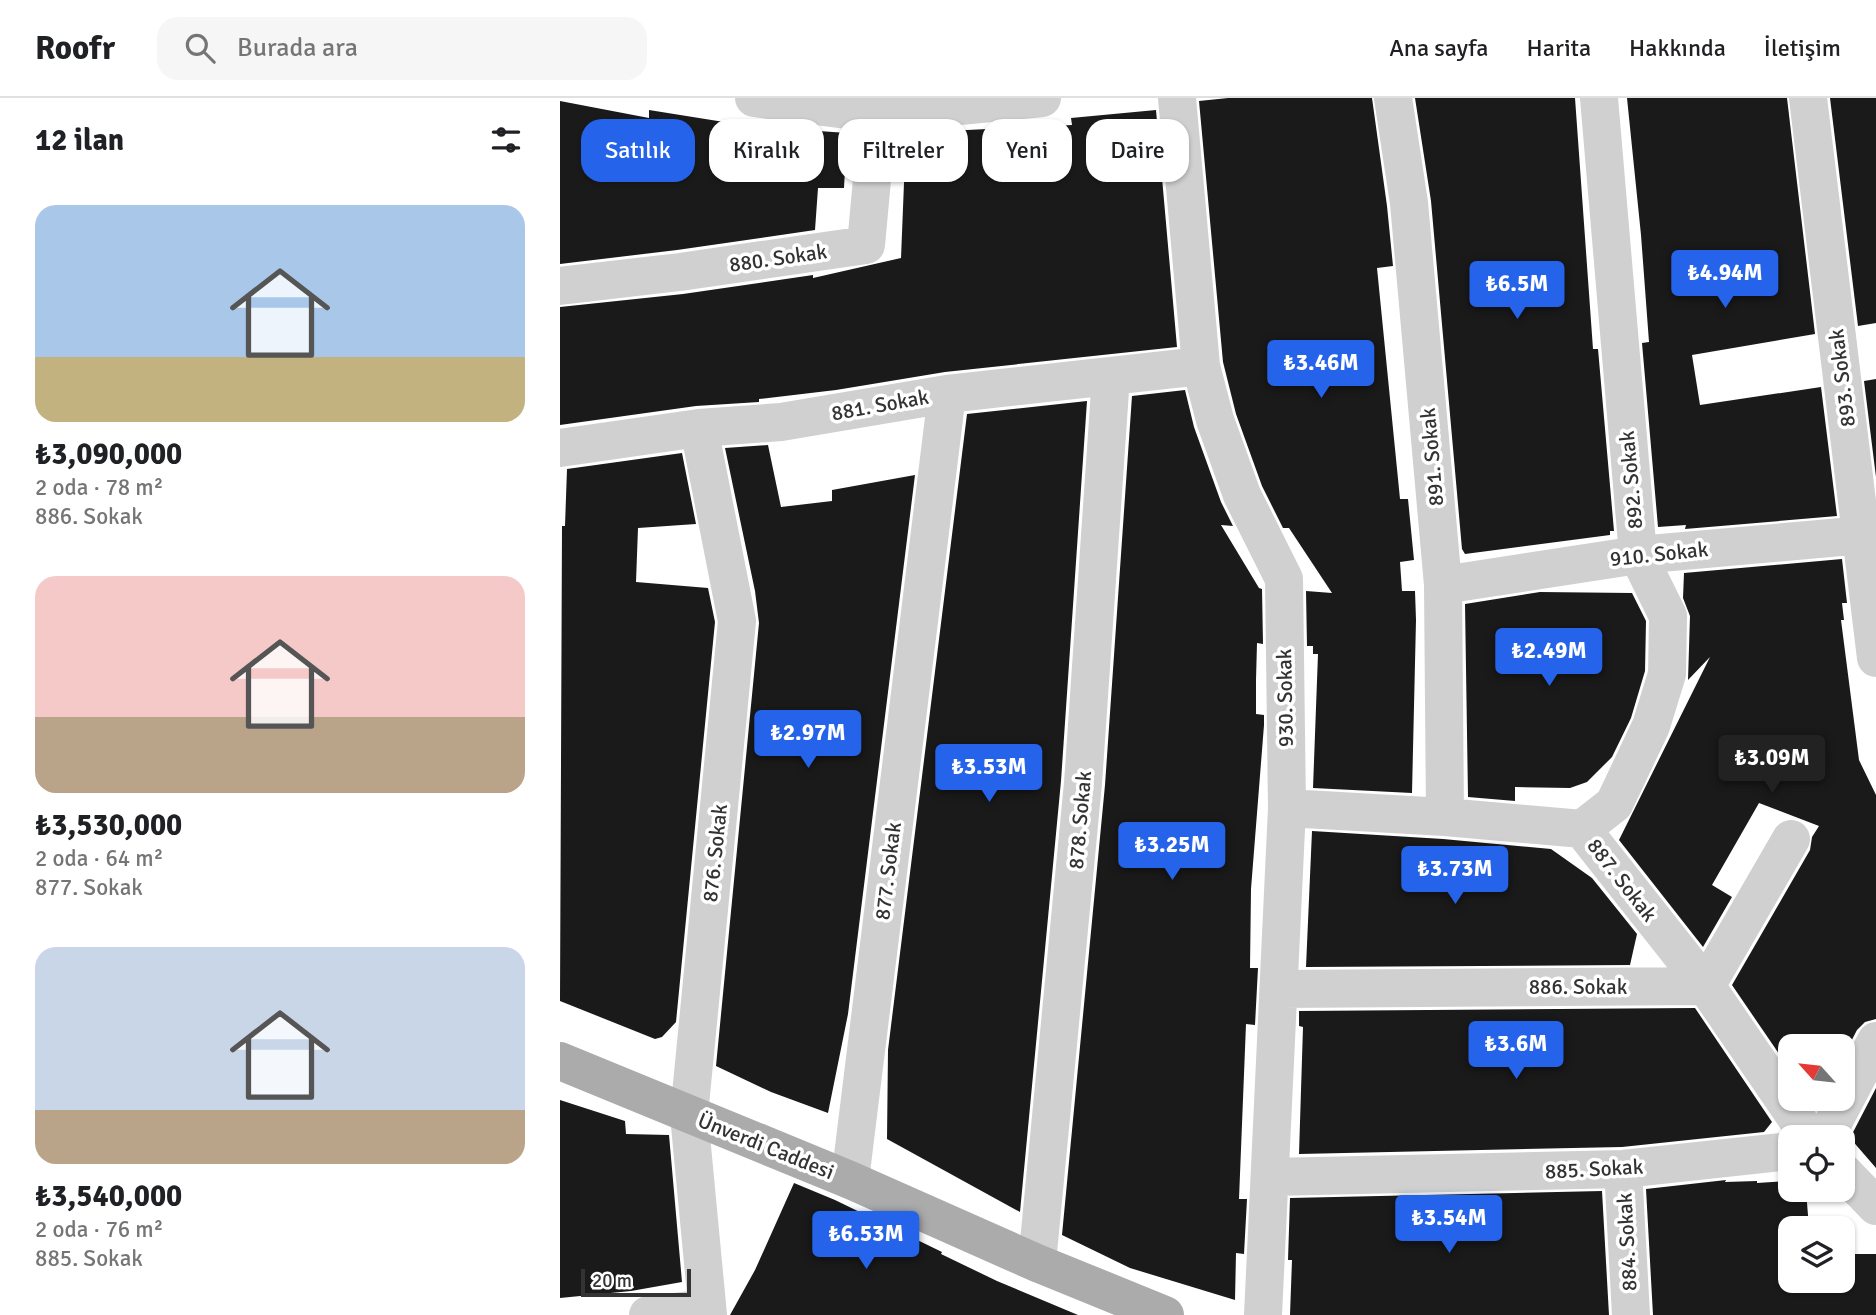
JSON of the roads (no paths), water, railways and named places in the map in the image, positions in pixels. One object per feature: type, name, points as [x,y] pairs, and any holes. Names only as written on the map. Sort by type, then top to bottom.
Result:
[{"type":"main road","name":"Ünverdi Caddesi","points":[[560,1061],[850,1180],[1037,1263],[1165,1315]]},
{"type":"street","points":[[754,98],[878,114],[1042,98]]},
{"type":"street","name":"930. Sokak","points":[[1177,98],[1201,366],[1215,420],[1241,495],[1283,579],[1287,808],[1263,1315]]},
{"type":"street","name":"891. Sokak","points":[[1393,98],[1409,203],[1443,584],[1445,817]]},
{"type":"street","name":"892. Sokak","points":[[1582,829],[1614,804],[1651,726],[1667,674],[1668,616],[1637,555],[1599,98]]},
{"type":"street","name":"893. Sokak","points":[[1808,98],[1869,535],[1876,658]]},
{"type":"street","name":"880. Sokak","points":[[560,286],[866,245],[878,114]]},
{"type":"street","name":"881. Sokak","points":[[560,448],[699,428],[782,422],[947,394],[1201,366]]},
{"type":"street","name":"878. Sokak","points":[[1037,1263],[1083,783],[1111,376]]},
{"type":"street","name":"877. Sokak","points":[[850,1180],[947,394]]},
{"type":"street","name":"876. Sokak","points":[[699,428],[737,621],[689,1115],[708,1315]]},
{"type":"street","name":"910. Sokak","points":[[1443,584],[1637,555],[1869,535]]},
{"type":"street","name":"887. Sokak","points":[[1287,808],[1445,817],[1582,829],[1706,986],[1801,1125]]},
{"type":"street","points":[[1706,986],[1791,839]]},
{"type":"street","name":"886. Sokak","points":[[1279,989],[1706,986]]},
{"type":"street","points":[[1832,1125],[1876,1041]]},
{"type":"street","name":"885. Sokak","points":[[1270,1177],[1623,1170],[1778,1152]]},
{"type":"street","name":"884. Sokak","points":[[1623,1170],[1631,1315]]},
{"type":"street","points":[[1855,1184],[1876,1206]]},
{"type":"street","points":[[648,1315],[690,1310],[695,1315]]}]
